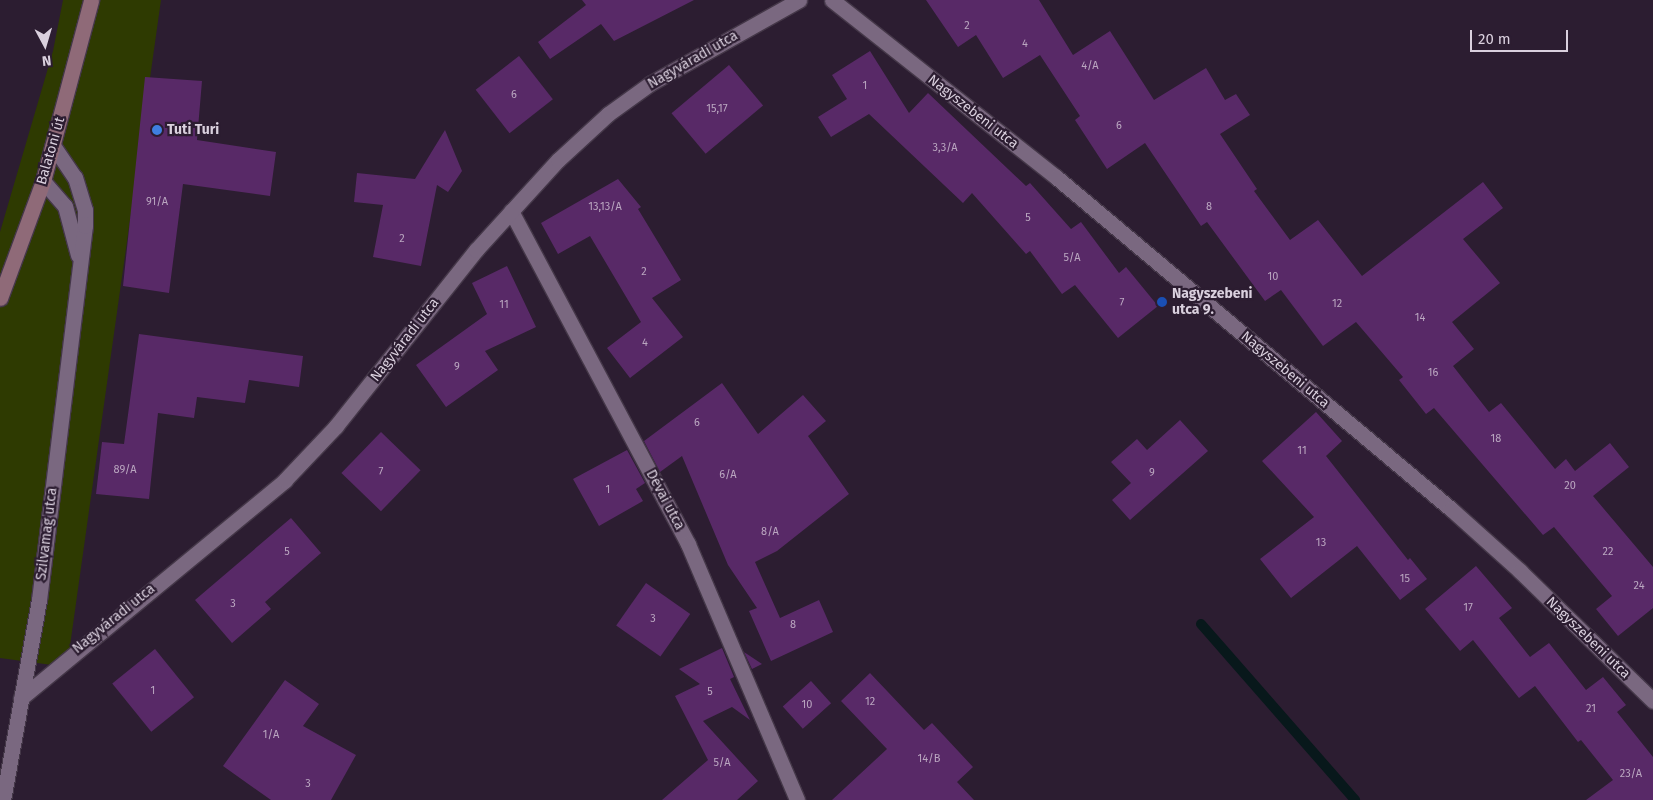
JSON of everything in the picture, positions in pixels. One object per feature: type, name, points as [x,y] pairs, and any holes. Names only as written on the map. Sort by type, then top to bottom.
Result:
[{"type":"main road","name":"Balatoni út","points":[[0,298],[43,181],[91,0]]},
{"type":"street","name":"Nagyváradi utca","points":[[21,698],[285,480],[336,426],[476,250],[558,160],[622,104],[651,82],[799,0]]},
{"type":"street","name":"Nagyszebeni utca","points":[[832,0],[1056,177],[1451,509],[1520,571],[1653,701]]},
{"type":"street","name":"Szilvamag utca","points":[[3,800],[4,775],[21,698],[39,600],[80,266],[84,210],[74,178],[53,145]]},
{"type":"street","name":"Szilvamag utca","points":[[43,181],[65,206],[80,266]]},
{"type":"street","name":"Dévai utca","points":[[511,211],[688,544],[797,800]]},
{"type":"green space","points":[[63,0],[161,0],[67,667],[0,658],[0,232],[53,51]]},
{"type":"building","points":[[582,0],[694,0],[614,41],[601,24],[550,59],[538,42],[586,5]]},
{"type":"building","points":[[926,0],[1039,0],[1073,55],[1110,31],[1154,100],[1206,68],[1225,100],[1236,94],[1250,115],[1220,134],[1257,189],[1254,191],[1290,240],[1318,220],[1362,276],[1483,182],[1503,208],[1463,239],[1500,283],[1452,322],[1474,349],[1453,366],[1489,412],[1501,403],[1555,469],[1566,459],[1575,471],[1610,443],[1629,467],[1593,496],[1653,567],[1653,608],[1618,636],[1596,609],[1612,596],[1554,527],[1543,535],[1434,408],[1426,414],[1399,380],[1403,377],[1356,322],[1323,346],[1281,290],[1265,301],[1207,222],[1201,226],[1145,143],[1107,169],[1075,120],[1080,116],[1040,55],[1003,78],[976,35],[958,47]]},
{"type":"building","points":[[870,51],[909,113],[928,93],[1026,186],[1030,183],[1071,229],[1081,222],[1119,273],[1126,267],[1158,306],[1118,338],[1075,285],[1062,294],[1030,251],[1026,254],[972,193],[963,203],[869,114],[831,137],[818,117],[847,99],[832,75]]},
{"type":"building","points":[[519,56],[553,99],[510,133],[476,90]]},
{"type":"building","points":[[729,65],[763,106],[706,154],[672,113]]},
{"type":"building","points":[[145,77],[202,81],[197,140],[276,152],[270,196],[183,184],[169,293],[123,286]]},
{"type":"building","points":[[445,130],[462,171],[448,192],[437,185],[421,266],[373,257],[383,205],[354,202],[357,173],[415,179]]},
{"type":"building","points":[[618,179],[641,207],[638,209],[681,280],[652,298],[683,337],[630,378],[607,348],[641,322],[590,236],[558,254],[541,223]]},
{"type":"building","points":[[507,266],[536,327],[485,351],[498,370],[446,407],[416,365],[487,314],[472,283]]},
{"type":"building","points":[[139,334],[303,356],[299,387],[249,380],[245,403],[197,397],[194,418],[158,413],[149,499],[96,494],[102,442],[124,444]]},
{"type":"building","points":[[722,383],[758,434],[803,395],[826,421],[808,436],[849,494],[777,551],[755,562],[780,618],[819,600],[833,632],[771,661],[749,611],[757,608],[728,565],[682,456],[660,472],[644,441]]},
{"type":"building","points":[[1316,412],[1342,441],[1326,456],[1408,560],[1410,558],[1427,579],[1400,600],[1357,546],[1291,598],[1260,559],[1314,517],[1262,461]]},
{"type":"building","points":[[1180,420],[1208,451],[1130,520],[1112,500],[1131,483],[1111,462],[1137,439],[1147,450]]},
{"type":"building","points":[[381,432],[421,470],[381,511],[341,473]]},
{"type":"building","points":[[627,450],[645,483],[636,489],[643,501],[599,526],[573,479]]},
{"type":"building","points":[[291,518],[321,553],[265,602],[271,609],[232,643],[195,600]]},
{"type":"building","points":[[1476,566],[1512,608],[1499,618],[1530,657],[1549,643],[1586,690],[1603,677],[1626,705],[1617,712],[1653,757],[1653,800],[1586,800],[1613,780],[1581,740],[1578,742],[1535,686],[1519,698],[1473,640],[1460,651],[1425,609]]},
{"type":"building","points":[[646,583],[690,614],[660,657],[616,626]]},
{"type":"building","points":[[722,648],[734,677],[730,679],[750,720],[732,707],[703,721],[758,781],[737,800],[662,800],[708,760],[675,696],[700,684],[679,669]]},
{"type":"building","points":[[155,649],[194,697],[151,732],[112,684]]},
{"type":"building","points":[[744,652],[762,664],[752,669]]},
{"type":"building","points":[[870,673],[924,730],[932,723],[973,767],[957,782],[974,800],[832,800],[887,749],[841,701]]},
{"type":"building","points":[[285,680],[319,704],[303,726],[356,755],[331,800],[271,800],[223,766]]},
{"type":"building","points":[[811,681],[831,703],[803,729],[783,706]]},
{"type":"waterway","points":[[1201,624],[1355,800]]},
{"type":"place","name":"Tuti Turi","points":[[157,130]]},
{"type":"place","name":"Nagyszebeni utca 9.","points":[[1162,302]]}]
